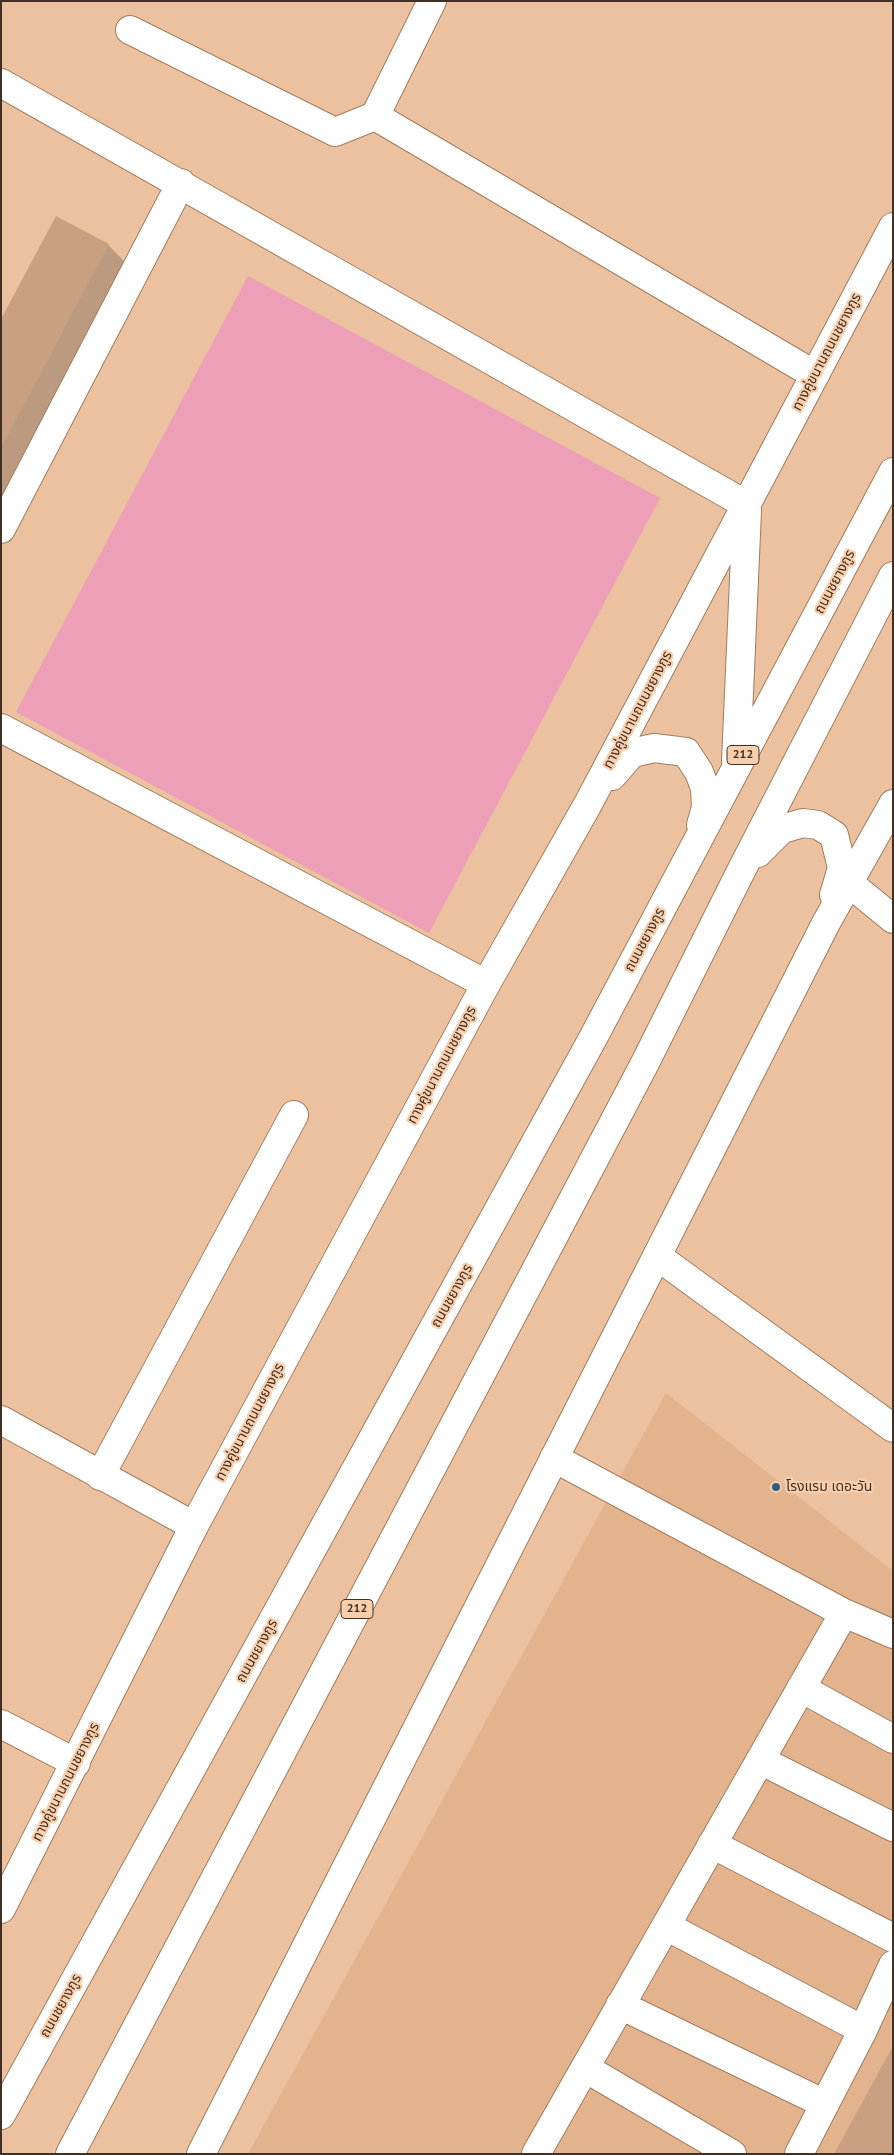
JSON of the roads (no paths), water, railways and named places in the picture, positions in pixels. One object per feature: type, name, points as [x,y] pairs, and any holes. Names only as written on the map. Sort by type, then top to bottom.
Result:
[{"type":"main road","points":[[130,30],[335,132],[375,116],[432,1]]},
{"type":"main road","points":[[1,83],[182,183],[747,505],[736,769]]},
{"type":"main road","points":[[375,116],[815,374]]},
{"type":"main road","points":[[1,529],[182,183]]},
{"type":"main road","name":"ทางคู่ขนานถนนชยางกูร","points":[[1,1909],[76,1764],[194,1526],[486,984],[588,804],[893,227]]},
{"type":"main road","name":"ถนนชยางกูร","points":[[1,2115],[588,1047],[893,472]]},
{"type":"main road","name":"212","points":[[70,2154],[645,1064],[740,873],[893,576]]},
{"type":"main road","points":[[1,728],[486,984]]},
{"type":"main road","points":[[588,804],[632,753],[654,748],[686,752],[699,772],[705,788],[706,807],[695,848]]},
{"type":"main road","points":[[201,2154],[826,923],[893,804]]},
{"type":"main road","points":[[740,873],[782,829],[803,823],[818,825],[834,835],[842,868],[826,923]]},
{"type":"main road","points":[[849,883],[893,919]]},
{"type":"main road","points":[[100,1476],[294,1115]]},
{"type":"main road","points":[[657,1256],[892,1428]]},
{"type":"main road","points":[[1,1420],[194,1526]]},
{"type":"main road","points":[[554,1458],[844,1613],[893,1634]]},
{"type":"main road","points":[[536,2154],[844,1613]]},
{"type":"main road","points":[[801,1688],[893,1739]]},
{"type":"main road","points":[[1,1724],[76,1764]]},
{"type":"main road","points":[[760,1760],[893,1827]]},
{"type":"main road","points":[[712,1844],[893,1938]]},
{"type":"main road","points":[[666,1926],[863,2030]]},
{"type":"main road","points":[[799,2154],[863,2030],[893,1965]]},
{"type":"main road","points":[[620,2005],[825,2104]]},
{"type":"main road","points":[[585,2068],[732,2154]]},
{"type":"place","name":"โรงแรม เดอะวัน","points":[[776,1487]]}]
